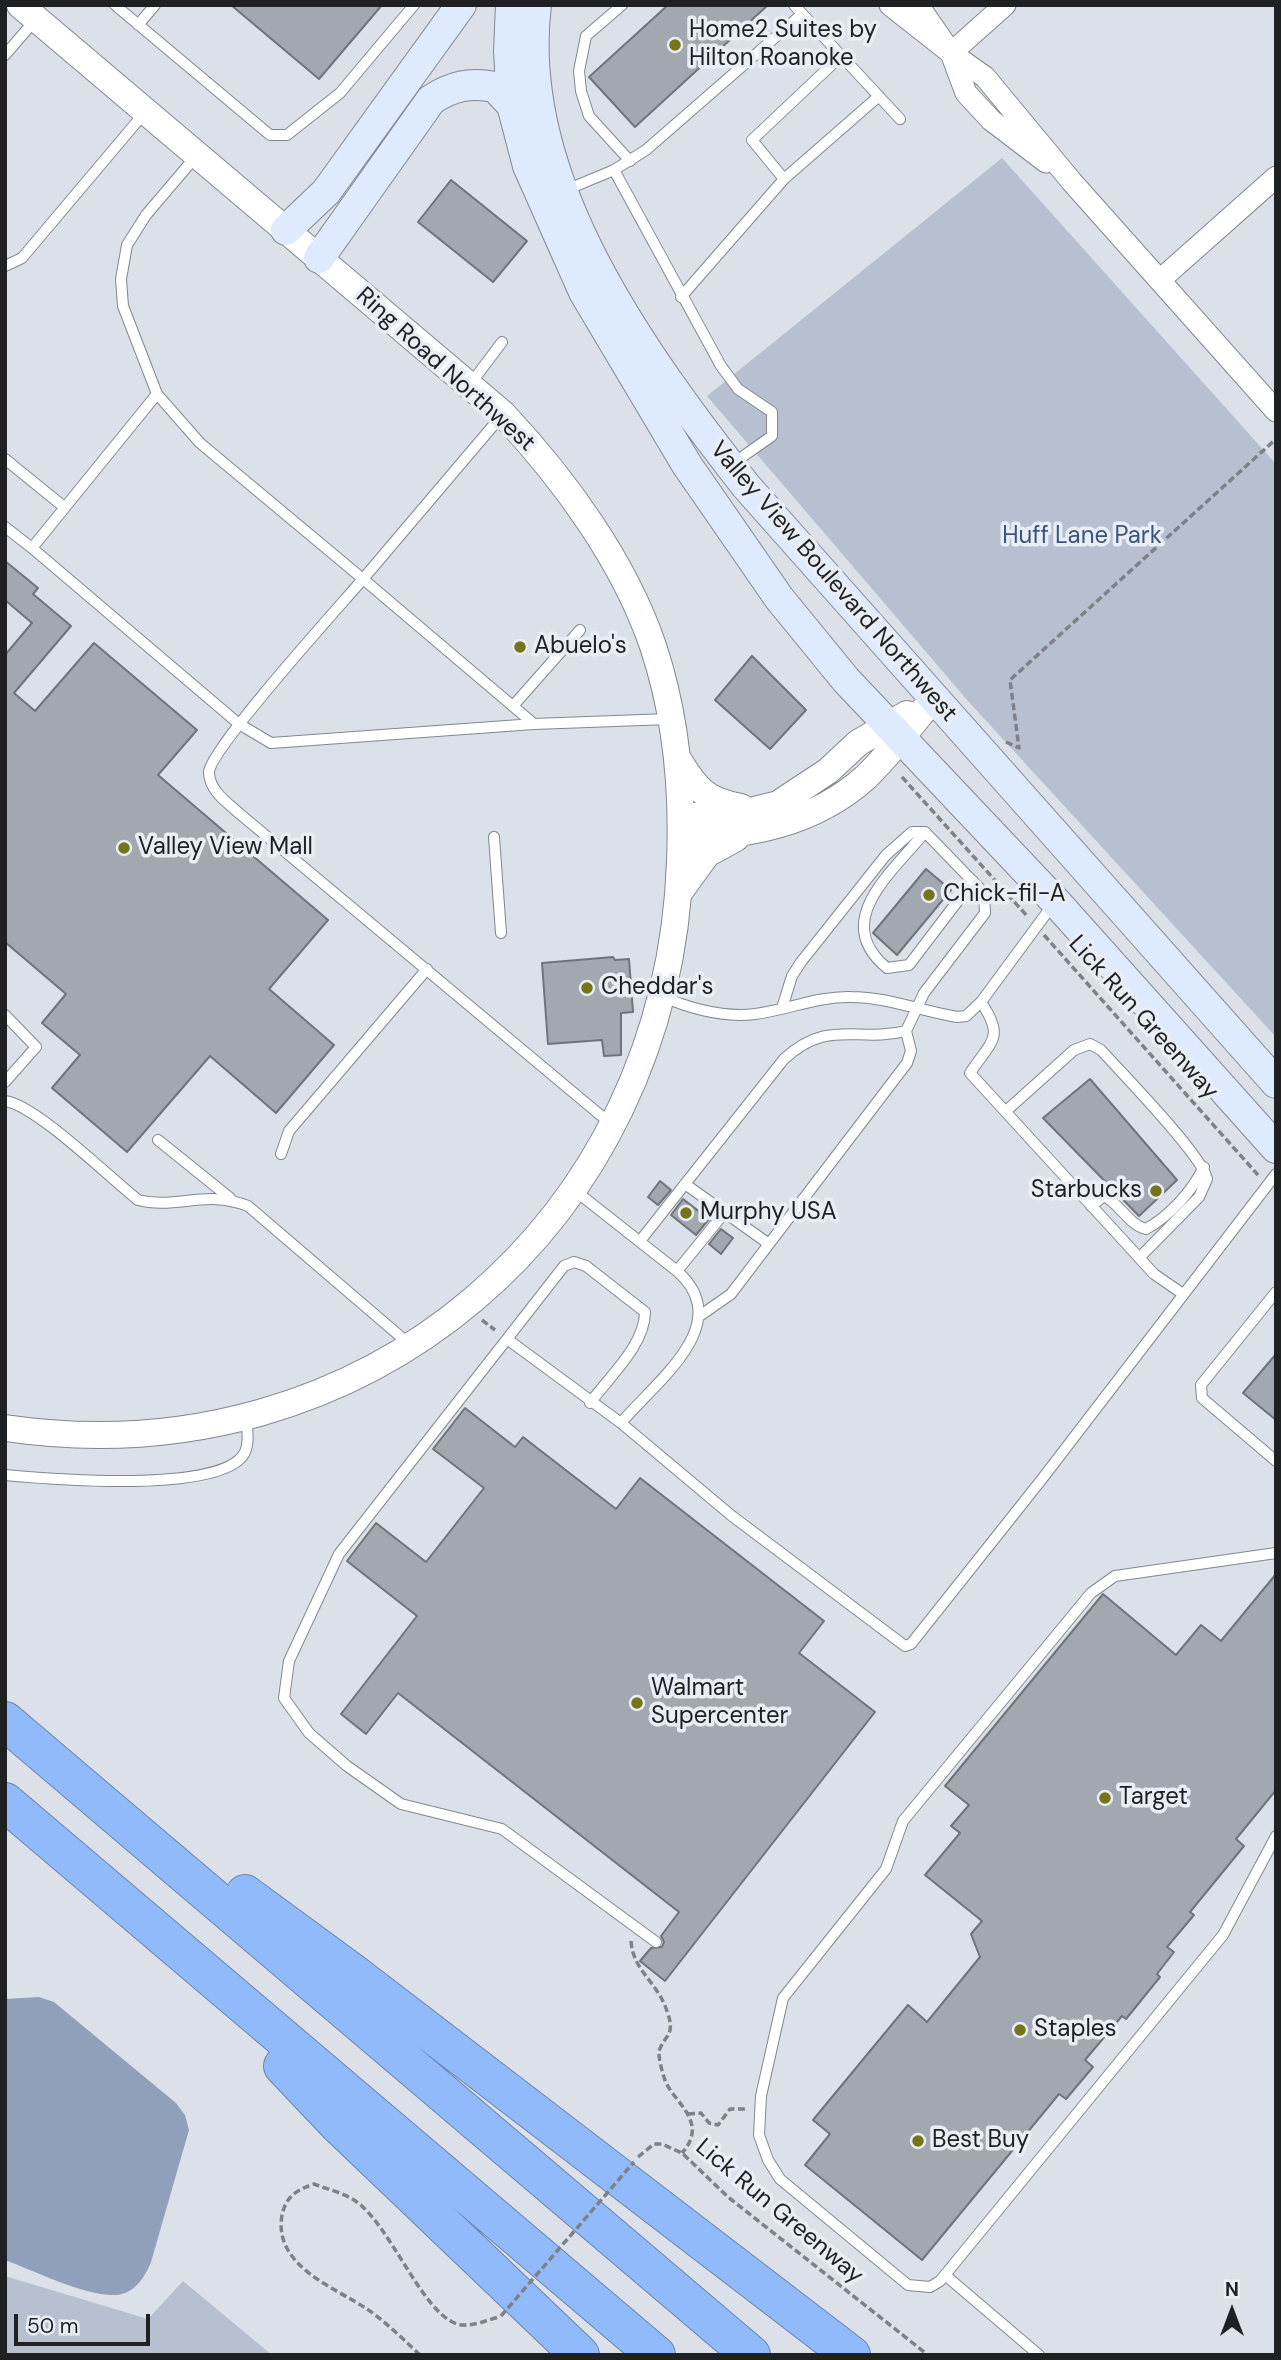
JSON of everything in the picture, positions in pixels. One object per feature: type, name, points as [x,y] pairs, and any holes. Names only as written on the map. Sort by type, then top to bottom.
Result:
[{"type":"highway","points":[[5,1721],[751,2355]]},
{"type":"highway","points":[[68,1774],[261,1905],[354,1974],[851,2355]]},
{"type":"highway","points":[[5,1802],[656,2355]]},
{"type":"highway","points":[[209,1974],[271,2054],[337,2123],[580,2355]]},
{"type":"main road","points":[[286,230],[326,192],[461,5]]},
{"type":"main road","name":"Valley View Boulevard Northwest","points":[[512,5],[509,51],[512,105],[528,166],[554,230],[608,335],[687,465],[779,598],[894,732],[1055,901],[1276,1149]]},
{"type":"main road","name":"Valley View Boulevard Northwest","points":[[536,5],[533,66],[544,138],[582,235],[662,372],[729,465],[933,699],[1276,1083]]},
{"type":"main road","points":[[319,258],[431,100],[455,87],[479,85],[495,87],[512,105]]},
{"type":"main road","points":[[608,335],[680,420],[710,463],[722,469],[729,465]]},
{"type":"street","points":[[890,5],[985,77],[1072,182],[1276,411]]},
{"type":"street","points":[[918,5],[951,53]]},
{"type":"street","points":[[951,53],[1005,5]]},
{"type":"street","name":"Ring Road Northwest","points":[[5,1428],[78,1435],[134,1435],[184,1430],[246,1417],[346,1381],[412,1347],[457,1315],[528,1247],[573,1189],[612,1125],[636,1073],[661,996],[678,894],[681,827],[671,719],[652,645],[638,610],[568,490],[503,414],[28,12]]},
{"type":"street","points":[[1160,280],[1276,177]]},
{"type":"street","points":[[678,894],[707,855],[747,834],[781,825],[844,794],[866,777],[894,732],[933,699]]},
{"type":"street","points":[[681,827],[767,807],[802,791],[858,743],[894,732]]},
{"type":"street","points":[[676,754],[690,778],[717,803],[767,807]]},
{"type":"street","points":[[681,827],[747,834]]},
{"type":"lane","points":[[115,5],[270,135],[279,137],[287,135],[340,93],[414,5]]},
{"type":"lane","points":[[138,25],[155,5]]},
{"type":"lane","points":[[622,5],[586,36],[579,71],[581,91],[589,116],[630,160]]},
{"type":"lane","points":[[563,191],[614,170],[646,150],[798,10],[900,118]]},
{"type":"lane","points":[[5,55],[28,12]]},
{"type":"lane","points":[[784,179],[752,141],[841,56]]},
{"type":"lane","points":[[681,297],[784,179],[879,96]]},
{"type":"lane","points":[[5,266],[23,258],[146,111]]},
{"type":"lane","points":[[197,155],[146,215],[127,245],[121,279],[122,306],[157,394],[200,443],[534,724]]},
{"type":"lane","points":[[614,170],[681,297],[733,383],[772,412],[772,436],[729,465]]},
{"type":"lane","points":[[469,386],[502,342]]},
{"type":"lane","points":[[32,548],[157,394]]},
{"type":"lane","points":[[503,414],[239,724],[209,770],[215,791],[612,1125]]},
{"type":"lane","points":[[5,459],[64,508]]},
{"type":"lane","points":[[5,527],[239,724],[271,743],[534,724],[671,719]]},
{"type":"lane","points":[[513,706],[580,630]]},
{"type":"lane","points":[[701,1315],[731,1294],[906,1063],[911,1051],[906,1031],[916,1008],[985,914],[987,906],[984,893],[925,832],[912,832],[886,855],[792,975],[782,1008]]},
{"type":"lane","points":[[925,832],[894,868],[862,921],[863,941],[873,957],[887,968],[909,965],[973,881]]},
{"type":"lane","points":[[494,837],[501,933]]},
{"type":"lane","points":[[661,996],[703,1011],[730,1015],[853,996],[957,1017],[966,1016],[981,1002],[1055,901]]},
{"type":"lane","points":[[281,1154],[289,1131],[427,970]]},
{"type":"lane","points":[[981,1002],[995,1025],[996,1034],[970,1073],[1154,1274],[1183,1294]]},
{"type":"lane","points":[[5,1015],[36,1047],[5,1082]]},
{"type":"lane","points":[[640,1241],[784,1059],[799,1045],[813,1038],[838,1034],[891,1034],[906,1031]]},
{"type":"lane","points":[[1006,1111],[1074,1050],[1090,1044],[1101,1050],[1204,1167],[1208,1179],[1199,1197],[1139,1258]]},
{"type":"lane","points":[[5,1101],[15,1102],[50,1126],[138,1200],[150,1203],[230,1198]]},
{"type":"lane","points":[[158,1140],[230,1198],[248,1206],[412,1347]]},
{"type":"lane","points":[[1091,1206],[1104,1196],[1115,1201],[1138,1227],[1146,1228],[1173,1208],[1197,1181],[1204,1167]]},
{"type":"lane","points":[[507,1339],[590,1403],[621,1423],[732,1516],[905,1646],[911,1644],[1042,1479],[1276,1174]]},
{"type":"lane","points":[[685,1184],[769,1244]]},
{"type":"lane","points":[[573,1189],[677,1271],[695,1289],[701,1315],[698,1327],[682,1353],[621,1423]]},
{"type":"lane","points":[[677,1271],[725,1212]]},
{"type":"lane","points":[[590,1403],[645,1326],[645,1311],[586,1266],[574,1262],[564,1266],[339,1554],[289,1661],[284,1698],[309,1733],[346,1766],[401,1804],[502,1829],[656,1942]]},
{"type":"lane","points":[[1276,1292],[1201,1385],[1202,1398],[1276,1461]]},
{"type":"lane","points":[[5,1475],[125,1482],[210,1473],[228,1468],[245,1452],[248,1442],[246,1417]]},
{"type":"lane","points":[[1276,1553],[1115,1576],[1091,1593],[903,1821],[886,1869],[783,1998],[770,2048],[759,2135],[768,2160],[780,2179],[908,2285],[930,2287],[945,2275],[1223,1935],[1276,1836]]},
{"type":"lane","points":[[945,2275],[1039,2355]]},
{"type":"path","points":[[996,738],[1019,748],[1010,680],[1276,439]]},
{"type":"path","name":"Lick Run Greenway","points":[[906,773],[902,776],[1267,1186]]},
{"type":"path","points":[[457,1315],[478,1316],[507,1339]]},
{"type":"path","points":[[629,1922],[632,1960],[654,1982],[669,2014],[669,2036],[659,2051],[663,2076],[688,2114],[690,2139],[682,2153]]},
{"type":"path","points":[[688,2114],[701,2113],[709,2123],[718,2125],[736,2106],[760,2112]]},
{"type":"path","name":"Lick Run Greenway","points":[[420,2355],[367,2309],[308,2275],[286,2246],[280,2227],[283,2208],[294,2191],[314,2184],[355,2201],[379,2225],[432,2301],[457,2324],[474,2324],[501,2316],[634,2162],[654,2144],[662,2144],[682,2153],[728,2197],[928,2355]]},
{"type":"green space","name":"Huff Lane Park","points":[[1002,158],[1276,464],[1276,1037],[968,701],[707,396]]},
{"type":"green space","points":[[5,2276],[148,2319],[183,2281],[272,2355],[5,2355]]},
{"type":"shaded area","points":[[39,1997],[54,2002],[176,2103],[185,2115],[189,2130],[151,2262],[139,2283],[123,2294],[105,2295],[91,2292],[5,2260],[5,1999]]},
{"type":"building","points":[[231,5],[382,5],[319,79]]},
{"type":"building","name":"Home2 Suites by Hilton Roanoke","points":[[668,5],[768,5],[635,127],[589,77]]},
{"type":"building","points":[[451,180],[527,241],[493,282],[418,222]]},
{"type":"building","name":"Valley View Mall","points":[[5,561],[38,588],[33,594],[71,626],[14,693],[35,711],[94,643],[197,730],[158,775],[328,920],[269,989],[334,1045],[276,1113],[210,1056],[127,1152],[52,1088],[80,1055],[42,1023],[66,994],[5,942],[5,655],[32,623],[5,600]]},
{"type":"building","points":[[752,656],[806,710],[770,749],[715,700]]},
{"type":"building","points":[[926,869],[951,890],[897,955],[873,933]]},
{"type":"building","name":"Cheddar's","points":[[613,957],[615,960],[629,959],[633,1012],[621,1013],[621,1055],[604,1056],[602,1040],[548,1044],[542,963]]},
{"type":"building","points":[[1090,1079],[1177,1180],[1139,1216],[1043,1118]]},
{"type":"building","points":[[660,1181],[671,1190],[658,1205],[648,1197]]},
{"type":"building","points":[[683,1199],[709,1219],[696,1235],[671,1215]]},
{"type":"building","points":[[721,1229],[733,1238],[721,1254],[709,1244]]},
{"type":"building","points":[[1276,1354],[1276,1420],[1243,1393]]},
{"type":"building","name":"Walmart Supercenter","points":[[465,1408],[515,1447],[523,1437],[616,1509],[640,1478],[824,1621],[799,1653],[875,1712],[665,1981],[640,1961],[651,1948],[662,1947],[664,1942],[661,1936],[679,1912],[398,1693],[366,1734],[341,1714],[417,1616],[347,1561],[376,1523],[426,1562],[484,1488],[433,1449]]},
{"type":"building","points":[[1276,1574],[1276,1790],[1236,1839],[1244,1846],[1190,1912],[1194,1915],[1167,1947],[1174,1952],[1157,1974],[1160,1977],[1126,2019],[1122,2016],[1085,2060],[1093,2067],[1066,2099],[1059,2094],[922,2260],[805,2165],[830,2134],[813,2120],[908,2005],[927,2022],[980,1957],[971,1934],[982,1921],[925,1875],[960,1833],[951,1826],[969,1805],[945,1786],[1103,1594],[1176,1655],[1201,1625],[1221,1641]]},
{"type":"place","name":"Home2 Suites by Hilton Roanoke","points":[[675,45]]},
{"type":"place","name":"Abuelo's","points":[[520,647]]},
{"type":"place","name":"Valley View Mall","points":[[124,848]]},
{"type":"place","name":"Chick-fil-A","points":[[929,895]]},
{"type":"place","name":"Cheddar's","points":[[587,988]]},
{"type":"place","name":"Starbucks","points":[[1156,1191]]},
{"type":"place","name":"Murphy USA","points":[[686,1213]]},
{"type":"place","name":"Walmart Supercenter","points":[[637,1703]]},
{"type":"place","name":"Target","points":[[1105,1798]]},
{"type":"place","name":"Staples","points":[[1020,2030]]},
{"type":"place","name":"Best Buy","points":[[918,2141]]}]
